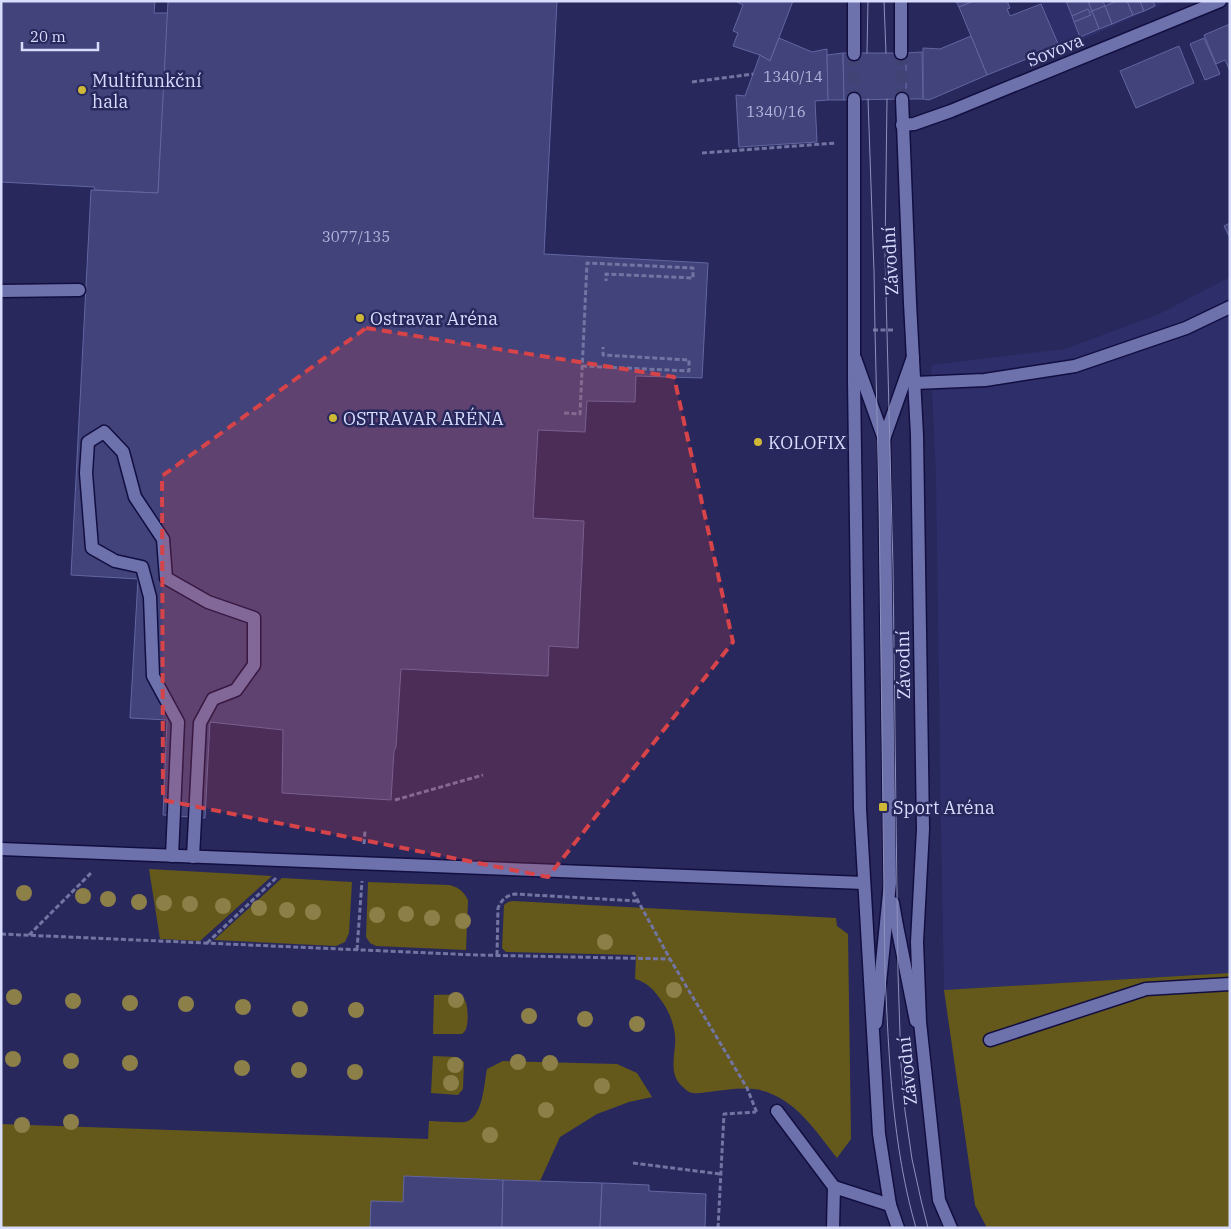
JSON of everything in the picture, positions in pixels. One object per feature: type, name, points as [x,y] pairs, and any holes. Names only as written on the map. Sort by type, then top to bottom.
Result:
[{"type":"street","points":[[854,1],[854,54]]},
{"type":"street","points":[[900,1],[901,53]]},
{"type":"street","name":"Sovova","points":[[902,125],[914,124],[951,111],[1220,1]]},
{"type":"street","name":"Závodní","points":[[902,98],[917,435],[923,828],[918,942],[920,1022],[939,1200],[950,1228]]},
{"type":"street","name":"Závodní","points":[[854,99],[854,357],[860,809],[879,1134],[890,1205],[898,1228]]},
{"type":"street","points":[[1,291],[79,290]]},
{"type":"street","points":[[914,383],[984,380],[1075,366],[1186,328],[1230,306]]},
{"type":"street","points":[[884,439],[913,356]]},
{"type":"street","points":[[854,357],[884,439],[890,883],[874,1042]]},
{"type":"street","points":[[172,856],[178,722],[153,676],[150,597],[142,567],[115,561],[92,548],[86,473],[88,442],[104,432],[123,452],[135,497],[163,539],[166,578],[208,602],[254,618],[254,665],[236,690],[213,699],[200,724],[193,857]]},
{"type":"street","points":[[1,849],[864,883]]},
{"type":"street","points":[[890,883],[922,1048]]},
{"type":"street","points":[[990,1040],[1146,989],[1230,984]]},
{"type":"street","points":[[778,1111],[834,1188],[890,1205]]},
{"type":"street","points":[[833,1228],[834,1188]]},
{"type":"path","points":[[692,82],[753,74]]},
{"type":"path","points":[[702,153],[837,143]]},
{"type":"path","points":[[564,412],[580,414],[588,263],[693,268],[693,278],[606,274],[606,281]]},
{"type":"path","points":[[854,330],[911,331]]},
{"type":"path","points":[[582,366],[689,371],[689,360],[603,355],[603,347]]},
{"type":"path","points":[[395,800],[483,775]]},
{"type":"path","points":[[357,950],[365,831]]},
{"type":"path","points":[[29,935],[110,853]]},
{"type":"path","points":[[207,943],[294,860]]},
{"type":"path","points":[[622,873],[670,959],[747,1088],[756,1112],[762,1120]]},
{"type":"path","points":[[497,955],[498,908],[500,902],[510,895],[637,901]]},
{"type":"path","points":[[1,934],[357,950],[670,959]]},
{"type":"path","points":[[718,1228],[724,1114],[756,1112]]},
{"type":"path","points":[[633,1163],[720,1174]]},
{"type":"highlighted area","points":[[366,328],[674,377],[733,642],[548,877],[163,800],[162,476]]},
{"type":"shaded area","points":[[1040,1],[1169,1],[1062,49]]},
{"type":"shaded area","points":[[1230,277],[1230,973],[944,990],[936,478],[931,365],[1065,349],[1159,314]]},
{"type":"shaded area","points":[[149,869],[272,876],[200,941],[160,939]]},
{"type":"shaded area","points":[[282,878],[352,882],[349,933],[345,942],[336,946],[214,940]]},
{"type":"shaded area","points":[[368,882],[449,885],[456,887],[468,900],[466,950],[376,946],[370,943],[366,937]]},
{"type":"shaded area","points":[[513,901],[836,918],[837,926],[848,934],[851,1139],[837,1158],[799,1112],[780,1098],[755,1089],[732,1089],[696,1093],[684,1088],[675,1076],[675,1035],[670,1016],[664,1004],[653,990],[643,982],[635,979],[636,955],[506,952],[502,948],[504,905]]},
{"type":"shaded area","points":[[1230,973],[1230,1228],[987,1228],[975,1205],[944,990]]},
{"type":"shaded area","points":[[434,995],[457,995],[464,999],[468,1018],[465,1031],[462,1034],[433,1034]]},
{"type":"shaded area","points":[[433,1056],[457,1057],[464,1062],[463,1089],[458,1095],[431,1093]]},
{"type":"shaded area","points":[[503,1061],[617,1064],[637,1073],[652,1097],[629,1102],[597,1114],[560,1137],[540,1181],[404,1176],[403,1202],[371,1201],[370,1228],[1,1228],[1,1124],[428,1139],[429,1121],[465,1122],[476,1114],[482,1100],[487,1069]]},
{"type":"building","name":"Multifunkční hala","points":[[1,1],[155,1],[154,13],[168,13],[158,193],[95,190],[94,187],[1,182]]},
{"type":"building","name":"OSTRAVAR ARÉNA","points":[[168,1],[557,1],[544,254],[708,263],[702,378],[636,376],[635,402],[587,401],[585,432],[538,430],[533,518],[584,521],[578,648],[549,646],[548,676],[401,669],[391,800],[282,793],[283,730],[210,722],[205,818],[163,815],[167,720],[130,718],[138,579],[71,575],[91,190],[158,193]]},
{"type":"building","points":[[737,1],[793,1],[770,61],[760,55],[733,46],[738,33],[733,31],[743,5]]},
{"type":"building","points":[[956,1],[974,1],[959,7]]},
{"type":"building","points":[[974,1],[1007,1],[1010,8],[1007,9],[1010,16],[1041,4],[1059,46],[987,75],[959,7]]},
{"type":"building","points":[[1066,1],[1088,1],[1092,11],[1089,13],[1088,9],[1072,16]]},
{"type":"building","points":[[1088,1],[1103,1],[1105,6],[1092,11]]},
{"type":"building","points":[[1117,1],[1127,1],[1133,15],[1112,24],[1105,6]]},
{"type":"building","points":[[1127,1],[1140,1],[1144,11],[1133,15]]},
{"type":"building","points":[[1140,1],[1153,1],[1155,6],[1144,11]]},
{"type":"building","points":[[1105,6],[1112,24],[1099,29],[1092,11]]},
{"type":"building","points":[[1088,9],[1091,15],[1074,22],[1072,16]]},
{"type":"building","points":[[1092,11],[1099,29],[1080,37],[1074,22],[1091,15],[1089,13]]},
{"type":"building","points":[[1230,24],[1230,71],[1225,60],[1216,64],[1204,35]]},
{"type":"building","points":[[971,36],[987,75],[929,100],[923,99],[923,48],[940,49]]},
{"type":"building","points":[[779,38],[812,52],[827,49],[828,100],[815,101],[817,142],[739,147],[736,95],[745,96],[760,55],[770,61]]},
{"type":"building","points":[[1204,38],[1220,74],[1205,80],[1190,44]]},
{"type":"building","points":[[1179,46],[1194,83],[1136,108],[1120,71]]},
{"type":"building","points":[[922,52],[923,99],[906,99],[906,53]]},
{"type":"building","points":[[843,53],[844,100],[828,100],[827,55]]},
{"type":"building","points":[[843,53],[906,53],[906,99],[844,100]]},
{"type":"building","points":[[1230,223],[1230,238],[1224,226]]},
{"type":"building","points":[[404,1176],[503,1180],[502,1228],[370,1228],[371,1201],[403,1202]]},
{"type":"building","points":[[503,1180],[602,1183],[600,1228],[502,1228]]},
{"type":"building","points":[[602,1183],[649,1185],[649,1191],[706,1194],[705,1228],[600,1228]]},
{"type":"tunnel","points":[[901,53],[902,99]]},
{"type":"tunnel","points":[[854,54],[854,99]]},
{"type":"tram line","points":[[867,53],[868,1]]},
{"type":"tram line","points":[[884,1],[886,53]]},
{"type":"tram line","points":[[868,99],[879,500],[885,973],[893,1102],[902,1165],[916,1228]]},
{"type":"tram line","points":[[887,99],[885,254],[893,567],[898,973],[901,1064],[912,1159],[928,1228]]},
{"type":"place","name":"Multifunkční hala","points":[[82,90]]},
{"type":"place","name":"Ostravar Aréna","points":[[360,318]]},
{"type":"place","name":"OSTRAVAR ARÉNA","points":[[333,418]]},
{"type":"place","name":"KOLOFIX","points":[[758,442]]},
{"type":"place","name":"Sport Aréna","points":[[883,807]]}]
